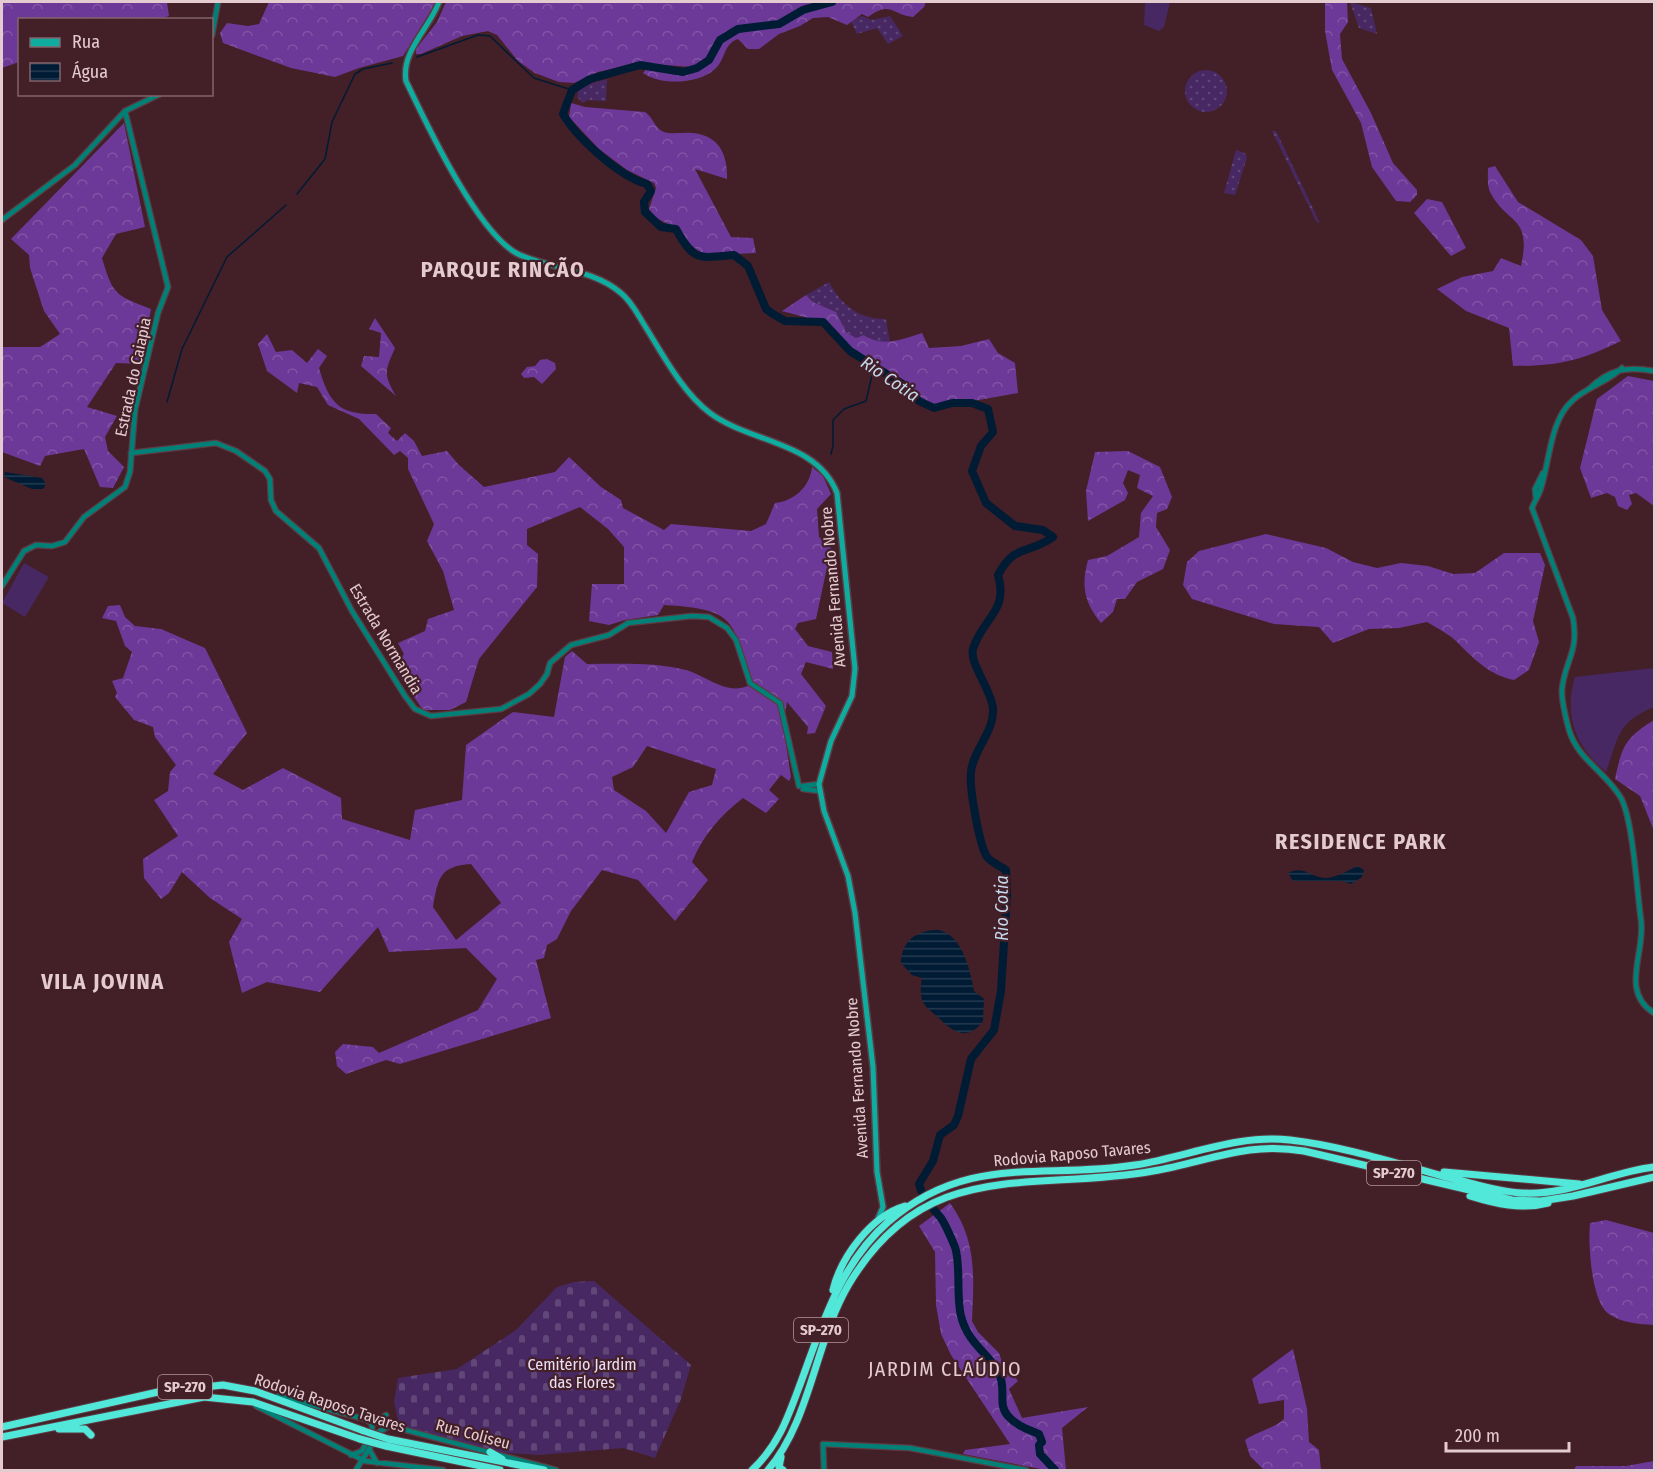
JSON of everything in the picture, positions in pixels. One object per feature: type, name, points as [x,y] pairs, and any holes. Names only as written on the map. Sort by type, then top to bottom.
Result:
[{"type":"highway","name":"Rodovia Raposo Tavares","points":[[752,1470],[780,1438],[831,1302],[849,1267],[867,1243],[889,1221],[932,1193],[993,1173],[1118,1167],[1258,1138],[1310,1143],[1523,1193],[1552,1191],[1654,1167]]},
{"type":"highway","name":"Rodovia Raposo Tavares","points":[[768,1470],[783,1451],[848,1285],[880,1244],[921,1211],[966,1190],[992,1184],[1151,1172],[1239,1150],[1272,1147],[1304,1151],[1440,1185],[1509,1206],[1534,1206],[1654,1177]]},
{"type":"highway","points":[[1420,1170],[1582,1185]]},
{"type":"highway","points":[[831,1302],[842,1265],[876,1223],[897,1208],[915,1203]]},
{"type":"highway","name":"Rodovia Raposo Tavares","points":[[2,1427],[175,1389],[223,1385],[255,1390],[364,1431],[387,1443],[500,1470]]},
{"type":"highway","name":"Rodovia Raposo Tavares","points":[[2,1437],[190,1399],[237,1399],[267,1406],[360,1439],[544,1470]]},
{"type":"highway","points":[[45,1429],[85,1429],[91,1435]]},
{"type":"highway","points":[[783,1451],[779,1464],[783,1470]]},
{"type":"highway","points":[[489,1452],[510,1463]]},
{"type":"main road","name":"Avenida Fernando Nobre","points":[[439,2],[409,54],[404,71],[406,81],[473,207],[494,235],[518,254],[592,278],[621,293],[633,306],[679,377],[707,411],[740,430],[805,456],[831,477],[841,510],[855,669],[852,696],[831,741],[819,784],[824,811],[848,876],[855,913],[873,1067],[877,1172],[882,1198]]},
{"type":"main road","points":[[882,1198],[887,1205],[897,1208]]},
{"type":"main road","points":[[876,1223],[882,1211],[882,1198]]},
{"type":"street","points":[[213,30],[218,2]]},
{"type":"street","points":[[2,220],[75,165],[125,111],[156,96]]},
{"type":"street","name":"Estrada do Caiapia","points":[[2,586],[24,551],[36,545],[52,546],[65,542],[92,510],[124,487],[130,472],[135,410],[158,313],[168,287],[125,111]]},
{"type":"street","points":[[1654,371],[1622,368],[1565,408],[1543,473],[1535,489],[1536,499],[1532,508],[1576,631],[1575,648],[1562,691],[1568,728],[1580,754],[1613,787],[1625,810],[1642,927],[1636,966],[1636,991],[1644,1004],[1654,1013]]},
{"type":"street","name":"Estrada Normandia","points":[[130,453],[216,443],[236,451],[266,471],[270,480],[271,500],[276,511],[319,548],[352,611],[405,696],[415,709],[431,716],[501,708],[513,703],[540,684],[547,674],[550,663],[571,645],[609,635],[628,623],[692,616],[709,617],[733,634],[745,672],[753,686],[780,703],[802,787]]},
{"type":"street","points":[[802,787],[819,784]]},
{"type":"street","points":[[802,787],[820,791]]},
{"type":"street","name":"Rua Coliseu","points":[[255,1390],[556,1470]]},
{"type":"street","points":[[237,1399],[279,1416],[346,1454],[363,1461],[379,1465],[443,1470]]},
{"type":"street","points":[[357,1469],[379,1432],[380,1422],[386,1415]]},
{"type":"street","points":[[346,1454],[358,1454],[366,1445],[373,1428],[371,1422],[364,1418]]},
{"type":"street","points":[[379,1432],[392,1425]]},
{"type":"street","points":[[824,1470],[824,1444],[910,1448],[1026,1470]]},
{"type":"street","points":[[369,1449],[373,1459],[379,1465]]},
{"type":"street","points":[[353,1457],[357,1469]]},
{"type":"green space","points":[[2,2],[167,2],[169,16],[163,18],[18,18],[18,62],[2,68]]},
{"type":"green space","points":[[269,2],[436,2],[403,56],[335,77],[291,68],[223,43],[220,33],[227,23],[248,26],[259,24]]},
{"type":"green space","points":[[446,2],[818,2],[805,5],[775,22],[745,25],[730,30],[718,39],[709,57],[692,67],[637,63],[598,72],[574,83],[559,82],[535,73],[518,61],[497,35],[488,31],[462,36],[421,54],[416,54],[416,49],[437,22]]},
{"type":"green space","points":[[838,2],[926,2],[913,17],[887,9],[868,17],[862,14],[847,25],[828,17],[813,18],[779,34],[759,49],[748,49],[738,39],[727,48],[719,65],[700,78],[680,82],[660,80],[643,73],[647,68],[678,74],[693,72],[707,65],[721,43],[733,34],[779,26],[796,15]]},
{"type":"green space","points":[[1145,2],[1170,2],[1164,27],[1159,31],[1144,25]]},
{"type":"green space","points":[[1325,2],[1347,2],[1348,22],[1340,34],[1342,59],[1371,113],[1393,163],[1417,190],[1417,195],[1410,202],[1396,201],[1372,167],[1361,123],[1332,70],[1325,31]]},
{"type":"green space","points":[[1350,2],[1371,8],[1377,34],[1359,28]]},
{"type":"green space","points":[[862,16],[872,20],[890,16],[903,36],[888,44],[877,28],[857,34],[851,21]]},
{"type":"green space","points":[[1206,70],[1221,76],[1227,91],[1221,106],[1206,112],[1191,106],[1185,91],[1191,76]]},
{"type":"green space","points":[[607,79],[606,101],[588,100],[583,103],[577,97],[579,87]]},
{"type":"green space","points":[[571,103],[585,107],[645,112],[664,132],[692,133],[715,142],[726,162],[727,179],[695,169],[731,237],[753,238],[756,253],[714,255],[700,252],[688,243],[680,230],[656,218],[649,209],[656,188],[654,183],[627,170],[599,149],[569,117]]},
{"type":"green space","points":[[124,123],[145,227],[116,234],[102,258],[109,280],[117,292],[151,309],[141,364],[116,363],[87,407],[117,416],[105,437],[108,451],[124,467],[113,488],[100,487],[84,449],[45,456],[40,466],[2,452],[2,347],[40,347],[60,334],[44,311],[30,268],[29,255],[11,239]]},
{"type":"green space","points":[[1272,131],[1276,131],[1320,223],[1316,221]]},
{"type":"green space","points":[[1236,150],[1245,153],[1247,158],[1235,195],[1224,193]]},
{"type":"green space","points":[[1495,166],[1518,202],[1581,240],[1593,256],[1602,310],[1621,341],[1581,358],[1543,365],[1513,366],[1509,328],[1466,311],[1437,289],[1462,277],[1493,271],[1501,258],[1521,266],[1524,250],[1521,229],[1497,203],[1489,190],[1488,168]]},
{"type":"green space","points":[[1427,199],[1442,202],[1466,248],[1451,256],[1414,213]]},
{"type":"green space","points":[[829,282],[852,310],[868,317],[886,319],[890,342],[875,342],[865,335],[856,338],[846,332],[836,312],[813,302],[806,295]]},
{"type":"green space","points":[[806,295],[813,302],[836,312],[846,332],[856,338],[864,335],[885,342],[922,333],[929,348],[961,346],[989,339],[998,353],[1015,363],[1018,393],[934,408],[919,401],[904,385],[850,351],[823,322],[782,311]]},
{"type":"green space","points":[[375,318],[395,348],[389,362],[387,377],[396,396],[361,366],[364,356],[379,357],[381,333],[369,329]]},
{"type":"green space","points":[[267,334],[276,352],[292,350],[307,363],[318,349],[327,356],[319,368],[331,398],[337,404],[352,412],[376,414],[391,428],[388,433],[397,441],[405,433],[414,441],[422,456],[447,451],[484,487],[555,472],[569,457],[601,487],[621,500],[623,508],[664,530],[671,524],[751,531],[766,524],[775,503],[789,499],[800,492],[808,481],[812,467],[823,476],[831,494],[817,509],[819,537],[833,550],[834,559],[826,572],[816,619],[798,623],[795,629],[808,646],[832,652],[833,669],[806,662],[801,674],[826,706],[815,733],[807,734],[808,727],[787,702],[783,725],[791,777],[789,781],[781,775],[769,790],[779,799],[766,813],[743,798],[713,827],[701,843],[692,862],[708,880],[675,921],[638,880],[602,870],[571,911],[557,939],[547,945],[544,958],[536,960],[551,1018],[400,1064],[386,1060],[346,1074],[337,1066],[335,1052],[343,1044],[373,1047],[379,1053],[478,1010],[497,979],[466,948],[389,952],[378,927],[320,992],[267,982],[242,993],[229,942],[242,919],[210,898],[182,872],[169,893],[161,899],[144,878],[143,859],[178,836],[154,800],[168,791],[170,772],[176,765],[155,737],[153,727],[134,720],[115,697],[117,693],[112,681],[123,678],[132,652],[125,646],[116,621],[102,618],[108,606],[120,605],[125,617],[135,626],[161,629],[205,648],[247,733],[213,774],[243,790],[283,768],[341,798],[342,819],[410,840],[415,810],[462,800],[466,745],[513,712],[554,717],[565,657],[572,651],[587,664],[662,666],[686,670],[716,684],[732,688],[748,686],[735,632],[719,615],[705,610],[664,605],[658,615],[609,625],[589,621],[592,584],[624,584],[624,547],[608,529],[580,507],[527,529],[527,545],[538,554],[537,587],[479,659],[466,702],[450,710],[423,710],[394,668],[404,654],[398,643],[425,631],[428,619],[454,610],[443,571],[427,541],[434,524],[408,469],[408,458],[400,451],[394,455],[359,419],[328,405],[317,387],[299,383],[297,393],[267,371],[258,344]],"holes":[[[647,746],[716,769],[712,785],[689,792],[666,833],[646,811],[614,790],[612,777],[633,767]],[[471,864],[501,903],[456,940],[433,907],[439,882],[446,871],[460,865]]]},
{"type":"green space","points":[[547,359],[555,363],[556,369],[542,384],[534,377],[524,378],[521,374],[527,367],[535,366],[540,360]]},
{"type":"green space","points":[[1628,376],[1654,381],[1654,506],[1636,493],[1629,495],[1632,504],[1627,510],[1618,506],[1615,497],[1607,493],[1591,498],[1580,468],[1597,399]]},
{"type":"green space","points":[[1128,451],[1160,467],[1172,497],[1167,509],[1157,513],[1156,527],[1170,550],[1163,569],[1137,582],[1125,599],[1117,599],[1113,612],[1101,623],[1091,608],[1086,593],[1085,578],[1088,560],[1107,556],[1139,537],[1141,513],[1153,496],[1137,488],[1140,475],[1128,470],[1123,483],[1128,493],[1125,500],[1088,521],[1086,491],[1095,452]]},
{"type":"green space","points":[[1266,534],[1326,548],[1353,562],[1377,568],[1401,563],[1428,566],[1453,574],[1475,573],[1504,553],[1540,553],[1545,565],[1533,621],[1539,642],[1529,670],[1514,680],[1498,675],[1478,662],[1444,632],[1427,622],[1399,628],[1369,629],[1333,643],[1319,627],[1274,624],[1192,599],[1183,585],[1187,562],[1199,551]]},
{"type":"green space","points":[[24,563],[49,577],[25,617],[2,603]]},
{"type":"green space","points":[[1654,668],[1654,707],[1632,719],[1626,725],[1617,740],[1606,772],[1587,752],[1575,730],[1571,704],[1575,677]]},
{"type":"green space","points":[[1654,720],[1654,831],[1640,796],[1615,779],[1626,744],[1637,732]]},
{"type":"green space","points":[[950,1203],[965,1231],[972,1259],[972,1321],[978,1332],[999,1353],[1006,1374],[1015,1377],[1018,1381],[1009,1389],[1022,1418],[1088,1407],[1062,1428],[1066,1470],[1046,1470],[963,1454],[965,1450],[1010,1444],[951,1355],[941,1334],[936,1305],[935,1252],[919,1226]]},
{"type":"green space","points":[[1606,1220],[1654,1233],[1654,1325],[1614,1317],[1603,1307],[1598,1298],[1590,1257],[1590,1223]]},
{"type":"green space","name":"Cemitério Jardim das Flores","points":[[594,1281],[691,1365],[681,1399],[655,1458],[623,1448],[539,1455],[494,1452],[399,1425],[394,1402],[398,1378],[457,1369],[516,1330],[557,1287],[574,1282]]},
{"type":"green space","points":[[1293,1349],[1307,1409],[1309,1442],[1319,1450],[1321,1470],[1264,1470],[1250,1456],[1245,1440],[1284,1419],[1284,1400],[1259,1404],[1252,1379]]},
{"type":"green space","points":[[1654,1461],[1654,1470],[1574,1470],[1576,1466],[1626,1466]]},
{"type":"water","points":[[5,472],[42,478],[46,484],[43,489],[32,489],[4,477]]},
{"type":"water","points":[[1357,866],[1364,870],[1362,877],[1351,884],[1341,881],[1293,881],[1288,873],[1298,870],[1329,878]]},
{"type":"water","points":[[939,930],[947,933],[960,946],[974,991],[984,999],[983,1021],[968,1033],[953,1030],[925,1005],[921,994],[922,978],[912,975],[901,963],[904,948],[912,938],[924,932]]},
{"type":"waterway","name":"Rio Cotia","points":[[832,2],[803,10],[779,24],[738,29],[720,40],[709,60],[697,68],[683,72],[640,65],[590,79],[572,90],[563,114],[578,134],[600,155],[624,173],[647,184],[651,191],[644,202],[645,212],[661,227],[676,229],[693,253],[705,257],[734,255],[748,266],[766,309],[773,314],[785,321],[823,322],[850,351],[904,385],[919,401],[934,408],[952,403],[972,403],[988,409],[993,432],[981,446],[972,471],[986,503],[1015,526],[1043,530],[1053,537],[1016,554],[1004,565],[998,575],[1000,598],[973,649],[974,661],[993,708],[991,725],[973,764],[971,779],[975,815],[984,850],[989,859],[1006,870],[1007,894],[1001,991],[994,1030],[971,1059],[958,1116],[954,1125],[940,1135],[933,1161],[919,1184],[925,1198],[943,1221],[955,1247],[958,1262],[959,1299],[964,1326],[999,1373],[1005,1411],[1019,1425],[1039,1434],[1042,1442],[1039,1445],[1040,1454],[1055,1470]]},
{"type":"waterway","points":[[417,57],[478,35],[490,36],[534,78],[572,90]]},
{"type":"waterway","points":[[297,194],[325,159],[332,122],[355,74],[363,69],[392,63]]},
{"type":"waterway","points":[[167,402],[182,349],[227,257],[286,205]]},
{"type":"waterway","points":[[831,454],[833,420],[844,409],[866,401],[874,367]]},
{"type":"district","name":"PARQUE RINCÃO","points":[[503,269]]},
{"type":"district","name":"RESIDENCE PARK","points":[[1361,841]]},
{"type":"district","name":"VILA JOVINA","points":[[103,981]]},
{"type":"district","name":"JARDIM CLAÚDIO","points":[[945,1369]]}]
